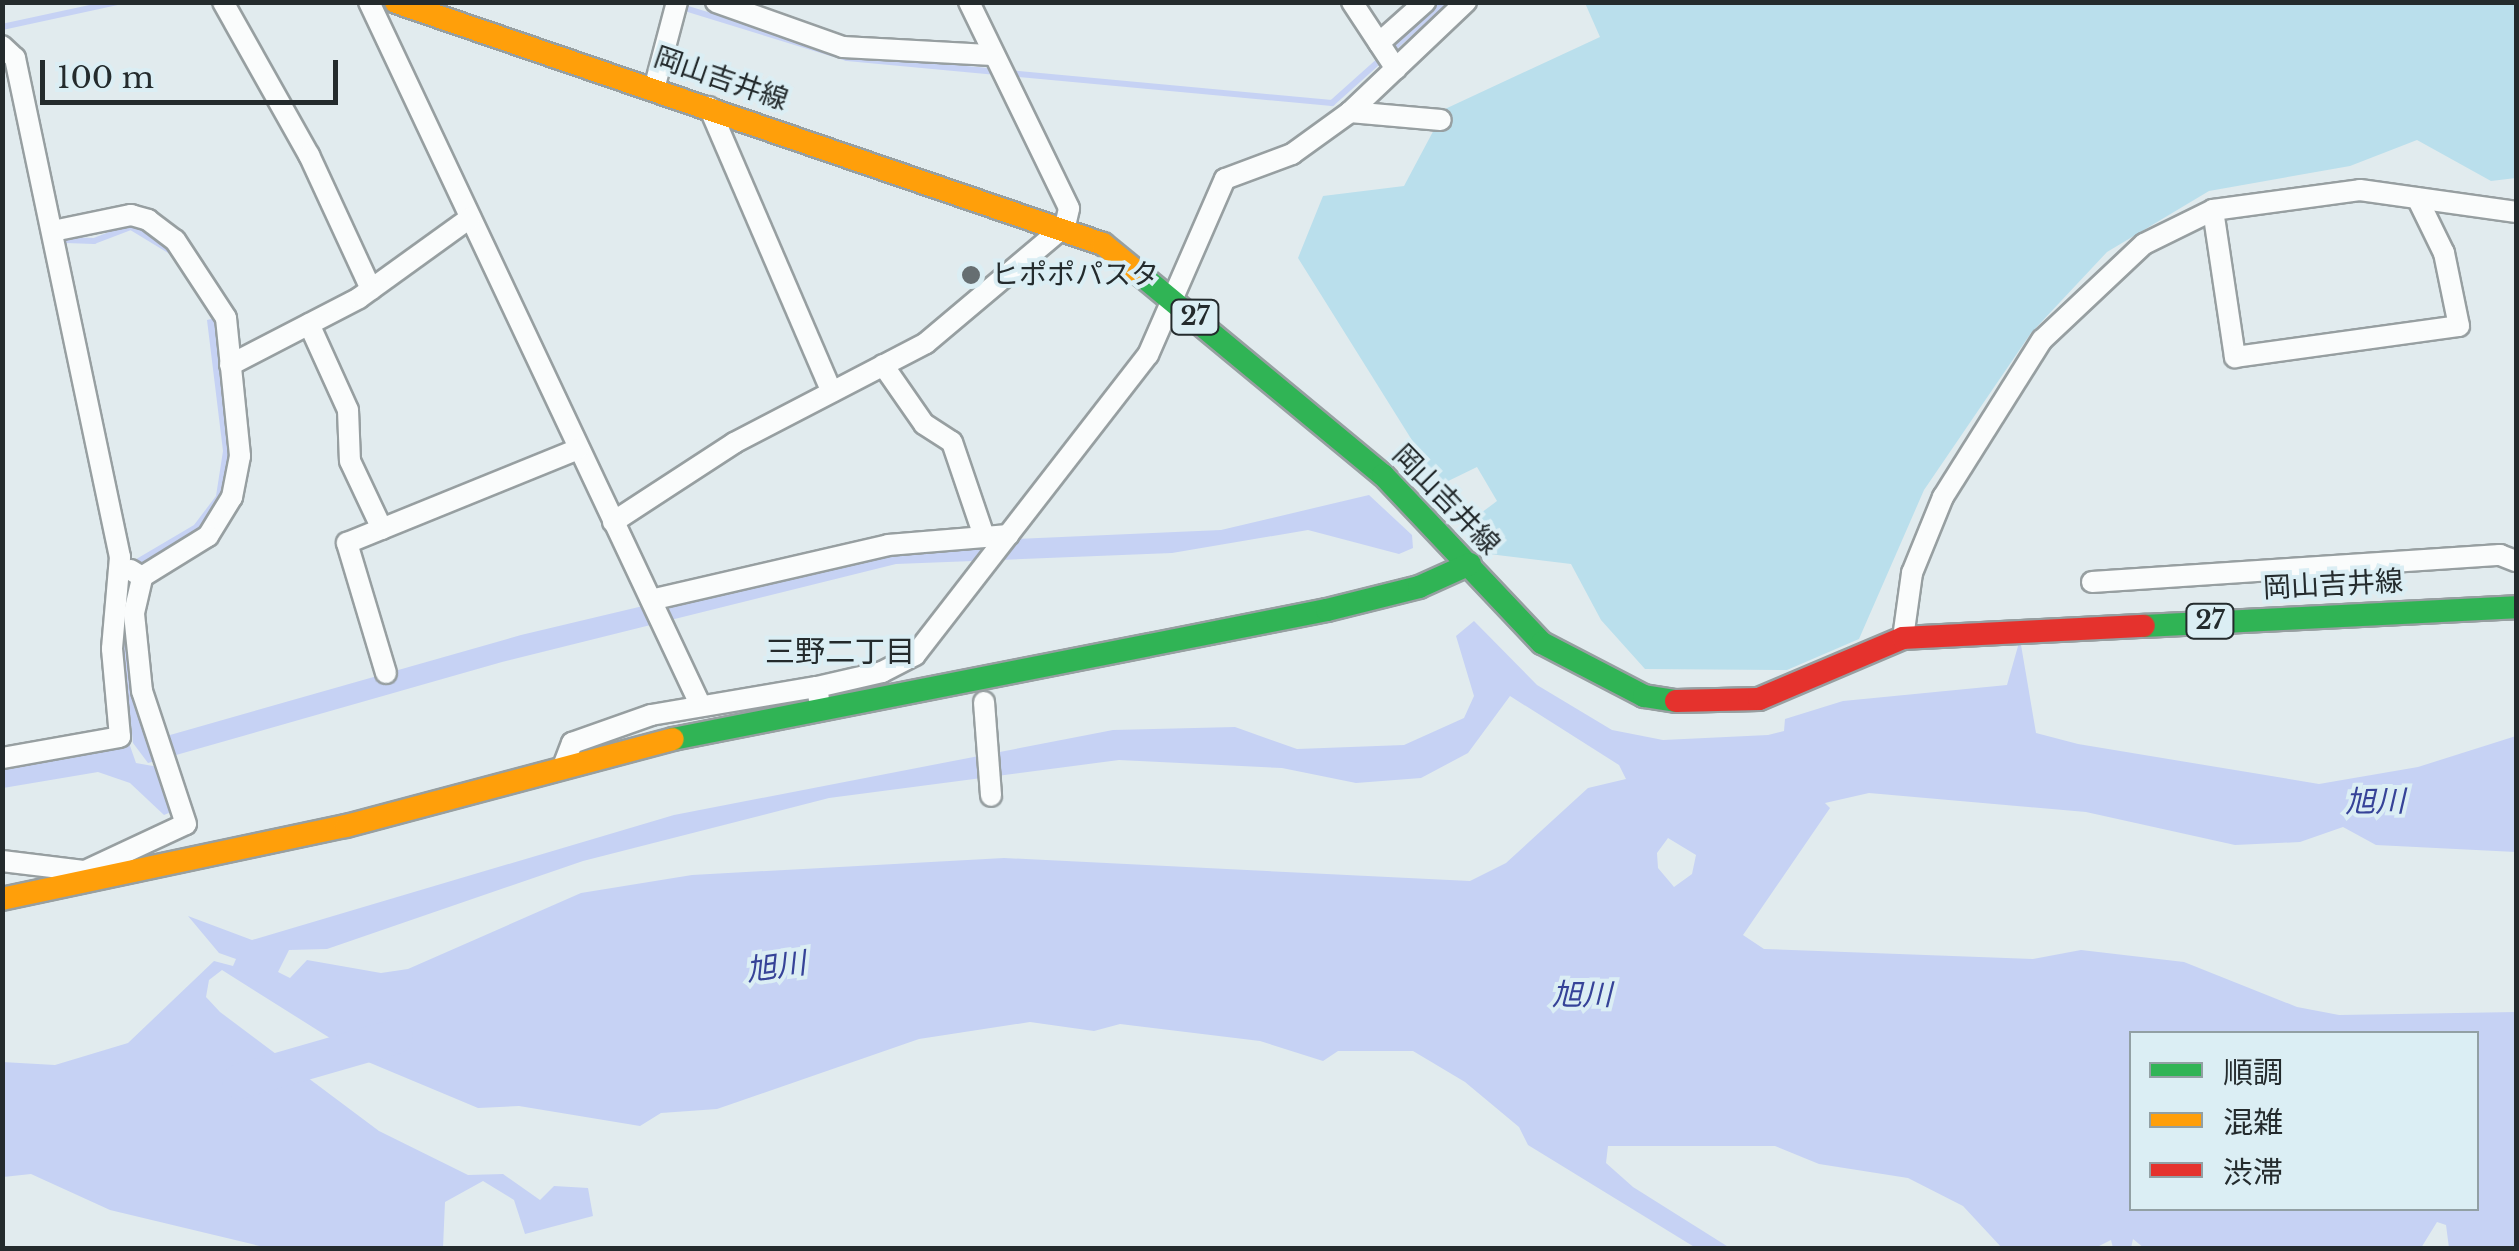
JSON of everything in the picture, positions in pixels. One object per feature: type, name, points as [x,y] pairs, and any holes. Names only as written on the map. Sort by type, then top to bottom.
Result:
[{"type":"main road","name":"岡山吉井線","points":[[396,2],[1065,226],[1118,253],[1383,475],[1542,643],[1644,696],[1701,704],[1759,699],[1903,638],[2516,607]]},
{"type":"main road","points":[[2,899],[84,876],[562,769],[818,696],[975,678],[1308,615],[1419,587],[1470,564]]},
{"type":"street","points":[[223,2],[309,155],[371,289]]},
{"type":"street","points":[[369,2],[613,522],[656,600],[700,704]]},
{"type":"street","points":[[716,2],[843,47],[999,66]]},
{"type":"street","points":[[613,522],[734,443],[926,343],[1065,226],[1069,208],[969,2]]},
{"type":"street","points":[[1352,2],[1388,56]]},
{"type":"street","points":[[562,769],[572,743],[700,704],[818,696],[915,655],[1148,355],[1225,179],[1292,154],[1350,112],[1425,2]]},
{"type":"street","points":[[1388,56],[1466,2]]},
{"type":"street","points":[[654,89],[675,11]]},
{"type":"street","points":[[2,46],[15,58],[119,561],[112,649],[120,736],[2,758]]},
{"type":"street","points":[[709,107],[832,392]]},
{"type":"street","points":[[1350,112],[1440,120]]},
{"type":"street","points":[[1903,638],[1912,573],[1943,497],[2042,340],[2144,244],[2213,210],[2360,190],[2516,212]]},
{"type":"street","points":[[2213,210],[2235,357],[2459,326],[2444,254],[2417,198]]},
{"type":"street","points":[[2,861],[84,876],[186,824],[142,691],[134,613],[142,577],[208,536],[232,498],[240,456],[226,318],[175,240],[130,215],[53,231]]},
{"type":"street","points":[[230,365],[371,289],[470,218]]},
{"type":"street","points":[[309,324],[348,410],[350,461],[382,529]]},
{"type":"street","points":[[883,366],[924,424],[952,442],[984,536]]},
{"type":"street","points":[[386,673],[347,543],[578,448]]},
{"type":"street","points":[[656,600],[870,548],[1008,536]]},
{"type":"street","points":[[2092,582],[2511,557]]},
{"type":"street","points":[[119,561],[142,577]]},
{"type":"street","points":[[975,678],[987,732],[991,796]]},
{"type":"shaded area","points":[[1585,3],[2516,3],[2516,178],[2491,181],[2417,140],[2350,166],[2209,191],[2107,252],[2031,333],[1924,490],[1859,639],[1787,670],[1645,669],[1601,620],[1571,564],[1489,554],[1465,525],[1497,501],[1477,467],[1440,485],[1298,258],[1323,196],[1404,186],[1445,109],[1600,37]]},
{"type":"water","points":[[219,317],[232,449],[219,519],[137,580],[156,739],[521,635],[832,561],[967,541],[1221,530],[1369,495],[1412,535],[1413,548],[1399,554],[1308,530],[1172,553],[896,564],[502,662],[148,763],[133,743],[119,612],[133,561],[194,525],[216,496],[223,451],[207,320]]},
{"type":"water","name":"旭川","points":[[1474,621],[1537,685],[1612,730],[1663,740],[1768,735],[1784,731],[1785,719],[1843,701],[2007,685],[2020,639],[2036,733],[2078,744],[2319,784],[2418,767],[2516,736],[2516,852],[2376,845],[2343,827],[2300,842],[2235,845],[2086,812],[1869,793],[1825,803],[1830,808],[1743,935],[1764,949],[2033,959],[2081,950],[2184,962],[2297,1007],[2339,1015],[2516,1012],[2516,1248],[2449,1248],[2446,1225],[2437,1222],[2421,1248],[2144,1248],[2133,1239],[2131,1248],[2113,1248],[2111,1240],[2095,1248],[2002,1248],[1963,1206],[1908,1178],[1819,1164],[1775,1146],[1608,1146],[1606,1163],[1633,1187],[1730,1248],[1696,1248],[1528,1145],[1519,1127],[1465,1082],[1413,1051],[1338,1051],[1323,1061],[1260,1041],[1120,1024],[1094,1031],[1030,1022],[919,1039],[717,1109],[661,1113],[640,1126],[519,1106],[478,1108],[368,1062],[222,970],[209,980],[206,997],[220,1012],[379,1131],[468,1175],[503,1174],[540,1200],[554,1186],[588,1188],[593,1216],[525,1234],[514,1200],[483,1181],[445,1202],[443,1248],[268,1248],[110,1210],[31,1174],[3,1177],[2,1062],[55,1065],[128,1043],[214,961],[233,966],[236,959],[219,953],[188,916],[252,940],[674,815],[1113,730],[1235,727],[1297,749],[1404,745],[1464,718],[1474,696],[1456,636]],"holes":[[[1510,696],[1619,765],[1626,779],[1588,788],[1506,863],[1470,881],[1004,858],[692,875],[581,893],[408,969],[381,973],[307,960],[290,978],[278,972],[289,950],[327,949],[583,861],[829,798],[1119,760],[1282,768],[1356,783],[1421,778],[1468,753]],[[1668,838],[1696,855],[1692,874],[1674,887],[1658,868],[1657,853]]]},
{"type":"water","points":[[129,743],[136,763],[164,768],[171,812],[164,815],[130,783],[98,772],[3,788],[3,767]]},
{"type":"waterway","points":[[2,27],[118,2]]},
{"type":"waterway","points":[[665,2],[847,58],[1332,103],[1445,2]]},
{"type":"waterway","points":[[66,240],[94,241],[131,227],[174,253]]},
{"type":"waterway","name":"旭川","points":[[239,1081],[395,1036]]},
{"type":"traffic: fast","points":[[1141,275],[1383,475],[1542,643],[1644,696],[1676,701]]},
{"type":"traffic: fast","points":[[673,739],[1327,610],[1419,587],[1470,564]]},
{"type":"traffic: fast","points":[[2144,626],[2516,607]]},
{"type":"traffic: slow","points":[[396,2],[1103,244],[1141,275]]},
{"type":"traffic: slow","points":[[2,899],[346,826],[673,739]]},
{"type":"traffic: jam","points":[[1676,701],[1759,699],[1903,638],[2144,626]]},
{"type":"place","name":"ヒポポパスタ","points":[[971,275]]},
{"type":"district","name":"三野二丁目","points":[[840,652]]}]
